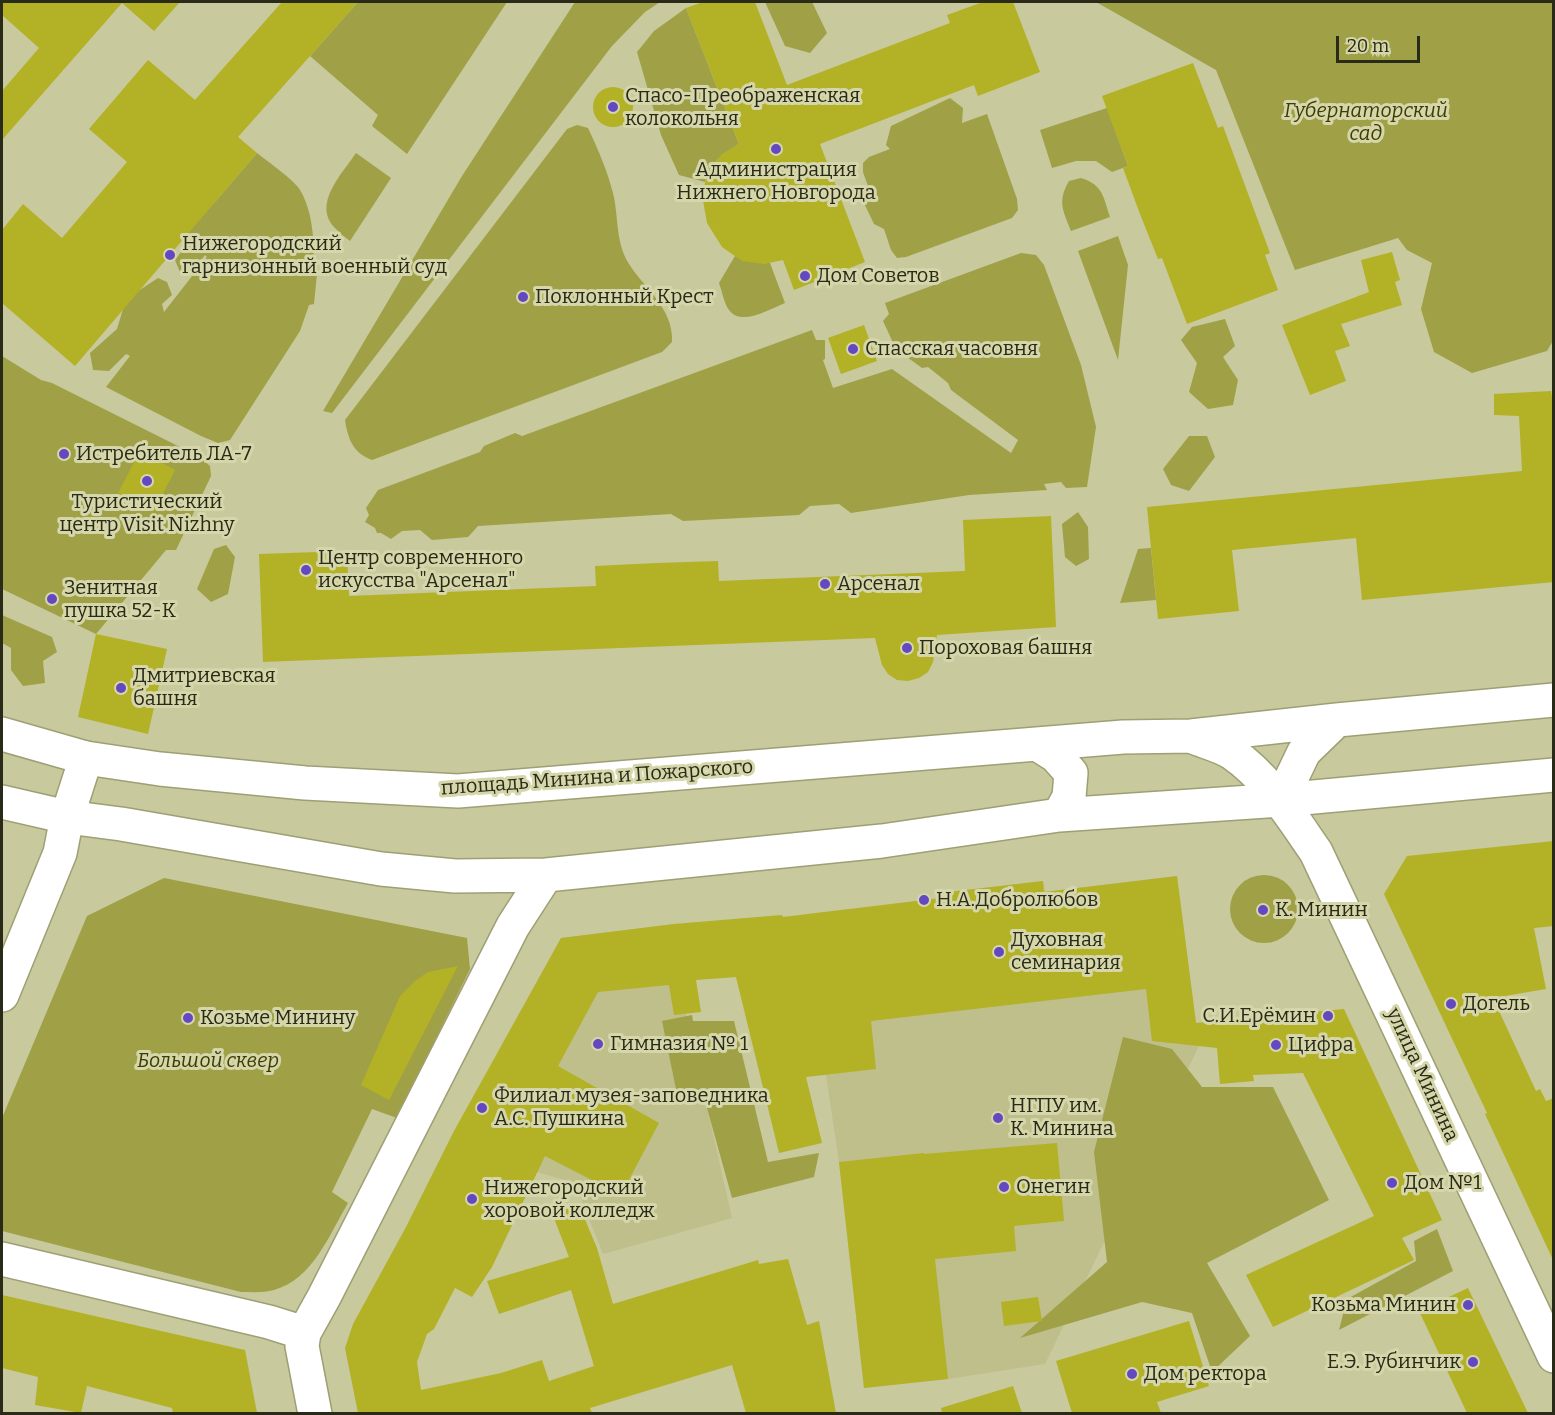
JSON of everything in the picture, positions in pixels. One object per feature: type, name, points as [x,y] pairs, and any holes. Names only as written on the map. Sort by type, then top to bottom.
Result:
[{"type":"street","name":"площадь Минина и Пожарского","points":[[2,734],[86,758],[160,769],[305,783],[458,791],[1124,737],[1191,736],[1554,700]]},
{"type":"street","points":[[1281,800],[1304,752],[1337,720]]},
{"type":"street","name":"площадь Минина и Пожарского","points":[[1191,736],[1230,752],[1257,774],[1281,800]]},
{"type":"street","points":[[1037,744],[1056,756],[1071,773],[1069,797],[1059,815]]},
{"type":"street","points":[[2,995],[60,853],[67,817],[86,758]]},
{"type":"street","points":[[2,802],[67,817],[381,869],[455,876],[546,875],[882,841],[1059,815],[1281,800],[1554,775]]},
{"type":"street","name":"улица Минина","points":[[1281,800],[1316,852],[1554,1356]]},
{"type":"street","points":[[315,1413],[302,1346],[304,1333],[513,926],[546,875]]},
{"type":"street","points":[[2,1259],[269,1322],[304,1333]]},
{"type":"shaded area","name":"НГПУ им. К. Минина","points":[[1177,876],[1199,1046],[1045,1364],[948,1379],[864,1388],[839,1162],[807,914],[949,897],[949,892],[1043,881],[1045,892]]},
{"type":"shaded area","name":"Гимназия № 1","points":[[674,924],[679,983],[732,1218],[603,1254],[575,1183],[537,1172],[510,1158],[469,1106],[561,938]]},
{"type":"green space","points":[[358,2],[507,2],[407,154],[372,126],[378,115],[310,56]]},
{"type":"green space","points":[[575,2],[660,2],[645,12],[612,46],[332,413],[323,411],[462,176]]},
{"type":"green space","points":[[765,2],[812,2],[827,33],[810,53],[785,46]]},
{"type":"green space","name":"Губернаторский сад","points":[[1096,2],[1553,2],[1554,339],[1547,351],[1472,373],[1434,352],[1421,309],[1432,263],[1407,250],[1398,238],[1295,270],[1216,70]]},
{"type":"green space","points":[[686,8],[739,144],[713,164],[705,182],[679,175],[661,135],[637,52],[654,31]]},
{"type":"green space","points":[[950,98],[963,108],[962,123],[987,114],[1017,199],[1018,210],[1012,218],[906,257],[897,258],[891,250],[884,229],[874,224],[862,199],[869,189],[863,172],[863,163],[869,157],[890,149],[886,145],[891,126]]},
{"type":"green space","points":[[1107,108],[1128,166],[1112,172],[1096,161],[1076,161],[1052,168],[1040,130]]},
{"type":"green space","points":[[577,125],[588,128],[613,193],[621,247],[629,264],[663,309],[671,330],[672,342],[662,352],[372,460],[366,457],[352,445],[345,420],[567,129]]},
{"type":"green space","points":[[257,153],[297,186],[304,198],[313,233],[314,260],[318,264],[314,304],[309,305],[300,331],[230,440],[218,443],[106,387],[130,356],[126,354],[109,371],[93,370],[90,353],[117,329],[126,299],[158,278],[167,282],[172,295],[162,304],[164,312],[207,257],[205,255],[193,271],[180,272],[175,260],[185,247],[184,230],[215,202]]},
{"type":"green space","points":[[356,153],[391,178],[350,241],[335,228],[329,219],[327,209],[332,189]]},
{"type":"green space","points":[[1081,178],[1094,184],[1101,192],[1110,217],[1071,231],[1062,206],[1063,195],[1069,181]]},
{"type":"green space","points":[[1118,236],[1128,265],[1118,360],[1078,251]]},
{"type":"green space","points":[[1021,253],[1036,255],[1044,265],[1081,365],[1096,427],[1087,487],[1066,488],[1061,482],[1044,484],[1047,490],[969,495],[851,513],[839,504],[810,506],[799,515],[683,521],[671,514],[478,526],[468,537],[432,540],[420,530],[402,531],[391,539],[377,533],[375,528],[365,522],[369,515],[366,508],[378,490],[480,452],[484,446],[515,433],[522,436],[812,330],[816,340],[825,340],[825,359],[823,360],[833,388],[892,369],[1011,453],[1018,440],[951,390],[948,383],[928,367],[922,368],[896,349],[883,321],[889,314],[885,303]]},
{"type":"green space","points":[[735,256],[770,263],[785,303],[748,317],[734,315],[724,300],[719,283]]},
{"type":"green space","points":[[1225,319],[1235,346],[1223,357],[1238,380],[1233,405],[1208,409],[1189,392],[1197,363],[1181,340],[1192,327]]},
{"type":"green space","points":[[2,356],[41,380],[52,383],[200,457],[210,466],[211,476],[176,550],[166,550],[96,634],[2,589]]},
{"type":"green space","points":[[1189,436],[1207,436],[1215,457],[1189,491],[1171,485],[1163,469]]},
{"type":"green space","points":[[1078,512],[1088,527],[1089,559],[1076,566],[1065,557],[1062,524]]},
{"type":"green space","points":[[226,545],[235,557],[228,594],[211,602],[197,589],[214,549]]},
{"type":"green space","points":[[1151,548],[1156,600],[1120,603],[1138,549]]},
{"type":"green space","points":[[2,615],[52,637],[57,652],[43,661],[45,683],[23,686],[11,670],[11,648],[2,643]]},
{"type":"green space","points":[[1271,875],[1283,881],[1292,890],[1298,902],[1296,922],[1288,933],[1271,943],[1257,943],[1240,933],[1232,922],[1230,902],[1240,885],[1251,877]]},
{"type":"green space","name":"Большой сквер","points":[[164,878],[467,938],[470,969],[397,1118],[372,1109],[332,1192],[348,1203],[327,1242],[310,1266],[299,1276],[274,1290],[241,1292],[2,1231],[2,1118],[87,916]]},
{"type":"green space","points":[[692,1015],[693,1021],[734,1021],[768,1162],[819,1153],[814,1177],[732,1198],[702,1090],[677,1094],[662,1021]]},
{"type":"green space","points":[[1123,1037],[1172,1049],[1202,1087],[1273,1087],[1329,1200],[1207,1263],[1250,1336],[1212,1372],[1192,1313],[1142,1302],[1020,1338],[1107,1262],[1094,1152]]},
{"type":"green space","points":[[1437,1229],[1453,1271],[1339,1330],[1347,1299],[1416,1261],[1414,1241]]},
{"type":"building","points":[[2,2],[180,2],[154,31],[122,3],[2,140],[2,91],[39,48],[2,15]]},
{"type":"building","points":[[282,2],[358,2],[238,137],[257,153],[75,366],[2,303],[2,230],[23,204],[62,238],[127,162],[89,129],[148,60],[195,100]]},
{"type":"building","name":"Администрация Нижнего Новгорода","points":[[703,2],[755,2],[787,85],[950,23],[947,15],[983,2],[1013,2],[1040,72],[978,96],[974,85],[820,144],[865,262],[794,290],[783,260],[764,264],[742,261],[722,247],[707,223],[702,195],[708,171],[722,154],[739,144],[686,8]]},
{"type":"building","points":[[1193,63],[1218,128],[1223,126],[1270,253],[1265,255],[1278,290],[1187,324],[1162,258],[1158,259],[1140,214],[1123,168],[1128,166],[1102,96]]},
{"type":"building","name":"Спасо-Преображенская колокольня","points":[[613,87],[627,93],[633,107],[627,121],[613,127],[599,121],[593,107],[599,93]]},
{"type":"building","points":[[1392,252],[1400,280],[1395,282],[1402,305],[1341,324],[1350,346],[1335,351],[1346,381],[1310,395],[1282,325],[1369,292],[1361,260]]},
{"type":"building","name":"Спасская часовня","points":[[864,325],[877,361],[841,374],[828,338]]},
{"type":"building","points":[[1551,391],[1554,410],[1554,582],[1362,600],[1356,538],[1232,550],[1239,611],[1158,619],[1147,507],[1522,471],[1519,416],[1494,415],[1494,394]]},
{"type":"building","name":"Туристический центр Visit Nizhny","points":[[140,451],[175,470],[154,511],[118,493]]},
{"type":"building","name":"Арсенал","points":[[1051,516],[1056,627],[937,635],[933,662],[928,672],[908,681],[897,680],[888,674],[882,665],[875,638],[263,662],[259,554],[347,551],[349,596],[596,586],[595,566],[657,563],[718,561],[719,581],[965,571],[963,520]]},
{"type":"building","points":[[96,634],[167,649],[148,734],[78,717]]},
{"type":"building","points":[[1554,841],[1554,926],[1534,928],[1546,989],[1493,998],[1536,1091],[1540,1089],[1546,1101],[1554,1098],[1554,1262],[1384,894],[1407,856]]},
{"type":"building","points":[[1177,876],[1196,1023],[1344,1009],[1442,1220],[1402,1238],[1414,1260],[1273,1327],[1246,1275],[1374,1216],[1303,1073],[1253,1075],[1254,1081],[1220,1084],[1217,1048],[1152,1041],[1146,989],[871,1021],[876,1069],[806,1077],[822,1143],[779,1153],[736,977],[696,980],[701,1012],[674,1015],[669,985],[598,992],[558,1066],[659,1123],[621,1195],[545,1156],[492,1267],[472,1297],[455,1288],[434,1329],[427,1334],[417,1362],[421,1390],[501,1373],[542,1360],[549,1381],[594,1366],[571,1290],[499,1314],[487,1281],[569,1257],[552,1213],[578,1203],[597,1248],[613,1304],[758,1260],[759,1264],[788,1259],[807,1325],[819,1321],[836,1413],[746,1413],[732,1365],[590,1408],[592,1413],[358,1413],[345,1348],[353,1324],[406,1227],[454,1131],[561,938],[674,924],[782,915],[783,917],[950,897],[949,892],[1043,881],[1044,892]]},
{"type":"building","points":[[458,966],[389,1100],[361,1085],[400,996],[428,972]]},
{"type":"building","points":[[1057,1143],[1064,1221],[1014,1226],[1016,1251],[935,1259],[948,1379],[864,1388],[839,1162]]},
{"type":"building","name":"Е.Э. Рубинчик","points":[[1468,1288],[1528,1413],[1467,1413],[1419,1311]]},
{"type":"building","points":[[2,1295],[245,1350],[257,1413],[173,1413],[172,1408],[87,1386],[81,1413],[35,1405],[38,1377],[2,1368]]},
{"type":"building","points":[[1038,1297],[1042,1321],[1004,1326],[1001,1302]]},
{"type":"building","name":"Дом ректора","points":[[1189,1321],[1209,1386],[1157,1402],[1161,1413],[1072,1413],[1056,1361]]},
{"type":"building","points":[[1013,1386],[1022,1413],[942,1413],[941,1408]]},
{"type":"place","name":"Спасо-Преображенская колокольня","points":[[613,107]]},
{"type":"place","name":"Администрация Нижнего Новгорода","points":[[776,149]]},
{"type":"place","name":"Нижегородский гарнизонный военный суд","points":[[170,255]]},
{"type":"place","name":"Дом Советов","points":[[805,276]]},
{"type":"place","name":"Поклонный Крест","points":[[523,297]]},
{"type":"place","name":"Спасская часовня","points":[[853,349]]},
{"type":"place","name":"Истребитель ЛА-7","points":[[64,454]]},
{"type":"place","name":"Туристический центр Visit Nizhny","points":[[147,481]]},
{"type":"place","name":"Центр современного искусства \"Арсенал\"","points":[[306,570]]},
{"type":"place","name":"Арсенал","points":[[825,584]]},
{"type":"place","name":"Зенитная пушка 52-К","points":[[52,599]]},
{"type":"place","name":"Пороховая башня","points":[[907,648]]},
{"type":"place","name":"Дмитриевская башня","points":[[121,688]]},
{"type":"place","name":"Н.А.Добролюбов","points":[[924,900]]},
{"type":"place","name":"К. Минин","points":[[1263,910]]},
{"type":"place","name":"Духовная семинария","points":[[999,952]]},
{"type":"place","name":"Догель","points":[[1451,1004]]},
{"type":"place","name":"С.И.Ерёмин","points":[[1328,1016]]},
{"type":"place","name":"Козьме Минину","points":[[188,1018]]},
{"type":"place","name":"Гимназия № 1","points":[[598,1044]]},
{"type":"place","name":"Цифра","points":[[1276,1045]]},
{"type":"place","name":"Филиал музея-заповедника А.С. Пушкина","points":[[482,1108]]},
{"type":"place","name":"НГПУ им. К. Минина","points":[[998,1118]]},
{"type":"place","name":"Дом №1","points":[[1392,1183]]},
{"type":"place","name":"Онегин","points":[[1004,1187]]},
{"type":"place","name":"Нижегородский хоровой колледж","points":[[472,1199]]},
{"type":"place","name":"Козьма Минин","points":[[1468,1305]]},
{"type":"place","name":"Е.Э. Рубинчик","points":[[1473,1362]]},
{"type":"place","name":"Дом ректора","points":[[1132,1374]]}]
